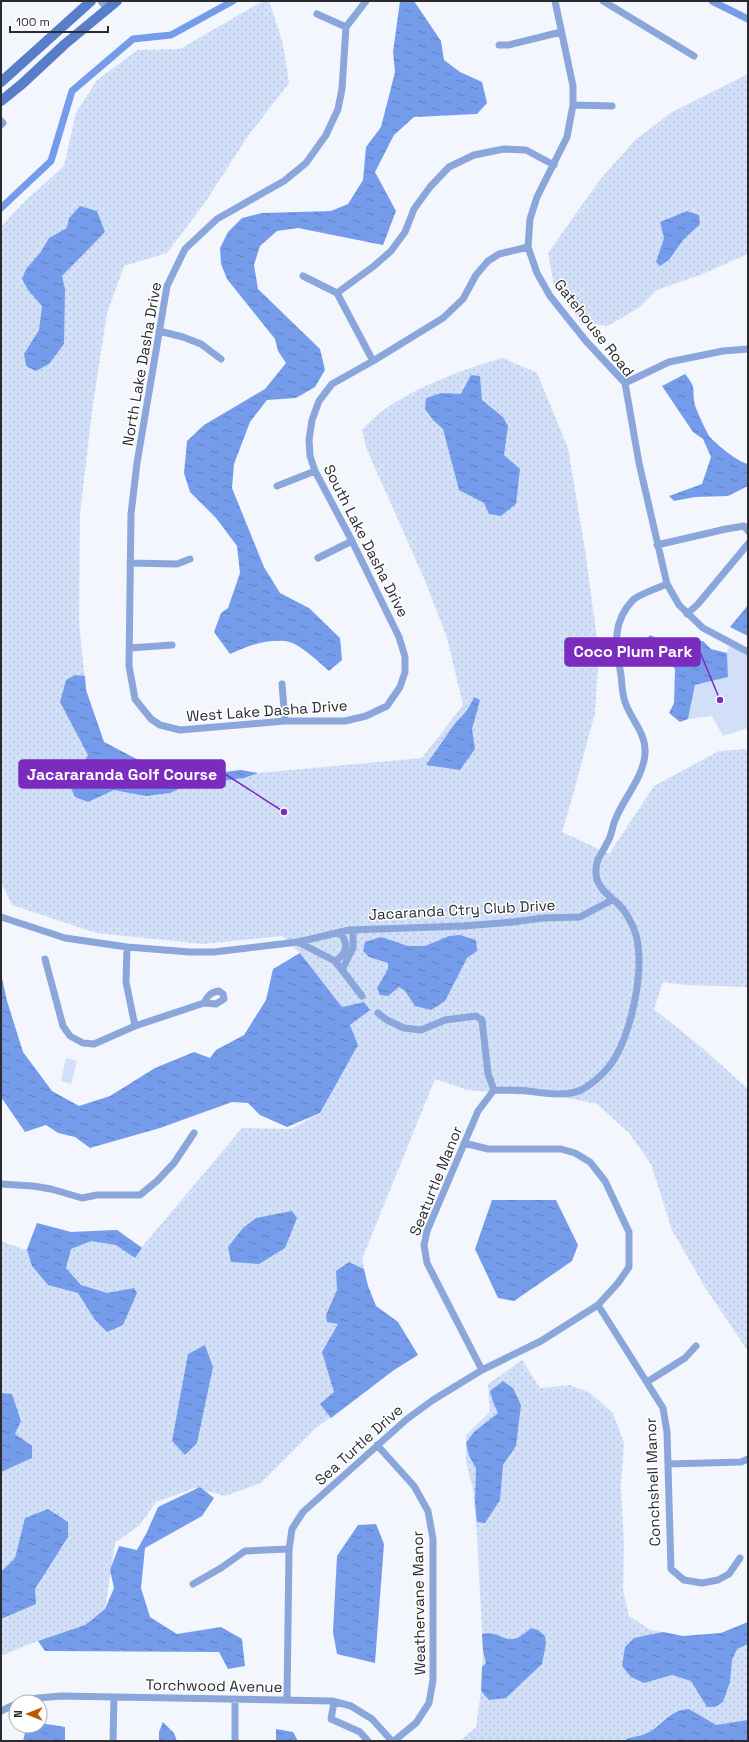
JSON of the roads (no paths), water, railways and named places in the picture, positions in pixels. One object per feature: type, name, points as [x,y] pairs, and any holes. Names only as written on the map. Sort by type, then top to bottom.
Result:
[{"type":"main road","points":[[1,82],[91,1]]},
{"type":"main road","points":[[1,101],[22,84],[105,4],[117,1]]},
{"type":"street","points":[[317,14],[346,27],[366,1]]},
{"type":"street","name":"Gatehouse Road","points":[[555,1],[573,86],[573,105],[567,137],[537,196],[530,219],[528,247],[537,272],[550,296],[586,341],[625,383],[639,463],[667,584],[679,605],[703,628],[748,652]]},
{"type":"street","points":[[604,1],[694,56]]},
{"type":"street","name":"North Lake Dasha Drive","points":[[180,730],[160,725],[151,719],[135,699],[129,666],[130,514],[137,463],[167,286],[185,248],[217,219],[284,181],[301,168],[326,135],[338,109],[342,89],[346,27]]},
{"type":"street","points":[[499,45],[508,45],[562,32]]},
{"type":"street","points":[[573,105],[612,106]]},
{"type":"street","points":[[1,121],[1,125]]},
{"type":"street","points":[[337,293],[374,266],[391,251],[406,232],[414,209],[430,187],[448,167],[474,155],[504,149],[526,150],[554,165]]},
{"type":"street","name":"South Lake Dasha Drive","points":[[405,672],[405,657],[399,637],[352,541],[314,471],[310,456],[309,440],[312,420],[319,401],[332,384],[373,362],[443,318],[463,299],[476,275],[488,261],[499,254],[528,247]]},
{"type":"street","points":[[302,276],[337,293],[373,362]]},
{"type":"street","points":[[159,331],[183,337],[201,344],[221,359]]},
{"type":"street","points":[[625,383],[669,362],[723,351],[748,349]]},
{"type":"street","points":[[277,486],[314,471]]},
{"type":"street","points":[[657,545],[726,529],[746,529]]},
{"type":"street","points":[[318,558],[352,541]]},
{"type":"street","points":[[687,614],[698,604],[748,544]]},
{"type":"street","points":[[130,563],[177,564],[190,559]]},
{"type":"street","points":[[378,1012],[388,1020],[404,1028],[421,1030],[445,1020],[476,1016],[482,1020],[488,1074],[494,1090],[527,1091],[549,1095],[580,1091],[597,1079],[614,1059],[626,1031],[634,1002],[639,972],[636,934],[628,918],[618,904],[606,894],[596,876],[596,861],[608,842],[616,817],[641,771],[645,754],[643,736],[625,701],[616,640],[620,616],[634,598],[667,584]]},
{"type":"street","points":[[130,648],[172,645]]},
{"type":"street","name":"West Lake Dasha Drive","points":[[180,730],[285,721],[345,720],[366,716],[387,706],[400,687],[405,672]]},
{"type":"street","points":[[282,684],[285,721]]},
{"type":"street","name":"Jacaranda Ctry Club Drive","points":[[342,970],[353,948],[353,930],[464,926],[543,918],[580,917],[612,900]]},
{"type":"street","points":[[1,917],[65,938],[127,947],[190,952],[214,952],[298,942],[353,930]]},
{"type":"street","points":[[335,961],[342,958],[347,946],[345,938],[340,932]]},
{"type":"street","points":[[298,942],[335,961],[362,996]]},
{"type":"street","points":[[127,947],[126,982],[135,1026]]},
{"type":"street","points":[[45,959],[63,1026],[70,1036],[83,1043],[94,1044],[135,1026],[204,1003]]},
{"type":"street","name":"Seaturtle Manor","points":[[482,1370],[427,1263],[424,1245],[427,1231],[478,1111],[494,1090]]},
{"type":"street","points":[[1,1184],[45,1188],[82,1198],[97,1195],[140,1195],[157,1181],[174,1163],[194,1133]]},
{"type":"street","name":"Sea Turtle Drive","points":[[287,1700],[289,1549],[292,1528],[303,1512],[407,1419],[433,1400],[482,1370],[540,1341],[598,1305],[618,1283],[629,1267],[630,1232],[605,1181],[590,1162],[575,1153],[561,1149],[488,1149],[464,1143]]},
{"type":"street","name":"Conchshell Manor","points":[[598,1305],[663,1408],[667,1432],[671,1569],[684,1580],[702,1583],[718,1580],[729,1574],[740,1558]]},
{"type":"street","points":[[647,1382],[685,1358],[696,1346]]},
{"type":"street","name":"Weathervane Manor","points":[[377,1445],[414,1486],[428,1511],[433,1539],[433,1680],[429,1703],[416,1723],[393,1741]]},
{"type":"street","points":[[668,1464],[741,1462],[748,1459]]},
{"type":"street","points":[[193,1584],[221,1568],[245,1551],[289,1549]]},
{"type":"street","name":"Torchwood Avenue","points":[[48,1697],[61,1696],[334,1702],[351,1706],[372,1719],[393,1741]]},
{"type":"street","points":[[113,1741],[114,1697]]},
{"type":"street","points":[[235,1699],[235,1741]]},
{"type":"street","points":[[334,1702],[331,1719],[360,1732],[368,1741]]},
{"type":"water","points":[[400,1],[414,1],[441,41],[444,60],[460,72],[482,82],[487,103],[477,114],[414,117],[394,135],[375,172],[396,211],[383,245],[298,228],[277,231],[260,246],[254,265],[258,289],[320,349],[325,370],[315,387],[296,398],[267,400],[250,422],[234,464],[232,488],[264,567],[280,593],[309,608],[340,638],[342,660],[329,671],[302,649],[290,642],[285,641],[271,641],[257,644],[230,654],[214,632],[221,613],[228,608],[240,573],[237,546],[216,518],[190,492],[184,473],[187,441],[204,425],[265,389],[286,363],[278,351],[275,339],[227,279],[221,264],[220,248],[228,232],[242,218],[262,213],[331,211],[348,204],[363,180],[366,147],[381,127],[395,72],[393,52]]},
{"type":"water","points":[[80,206],[97,211],[105,232],[62,276],[65,289],[64,344],[49,364],[36,371],[26,366],[24,354],[39,330],[42,306],[28,290],[22,279],[26,269],[40,253],[49,238],[67,228],[69,218]]},
{"type":"water","points":[[687,211],[699,215],[700,224],[683,240],[669,260],[660,266],[656,262],[664,238],[660,222]]},
{"type":"water","points":[[685,374],[693,386],[696,408],[710,437],[728,453],[748,464],[748,486],[728,496],[695,497],[674,501],[669,496],[702,484],[711,457],[703,439],[693,432],[662,386]]},
{"type":"water","points":[[471,375],[480,376],[482,400],[503,417],[508,426],[504,455],[520,469],[516,504],[501,516],[489,514],[484,503],[459,490],[443,429],[433,420],[425,409],[426,398],[441,393],[461,394]]},
{"type":"water","points":[[748,605],[748,636],[730,627]]},
{"type":"water","points":[[650,635],[663,641],[703,641],[711,649],[727,653],[728,677],[695,685],[688,719],[680,722],[669,713],[674,703],[675,669],[662,657],[647,649],[645,641]]},
{"type":"water","points":[[75,675],[85,676],[86,690],[104,742],[148,765],[193,776],[241,770],[258,773],[244,778],[186,786],[170,793],[146,796],[114,790],[88,802],[75,797],[71,788],[88,755],[60,702],[66,680]]},
{"type":"water","points":[[474,697],[480,700],[472,729],[475,749],[460,770],[426,765],[456,722],[462,717]]},
{"type":"water","points":[[460,935],[476,940],[477,951],[467,958],[445,1001],[431,1010],[415,1006],[405,991],[399,987],[388,996],[380,995],[377,988],[388,969],[388,963],[369,957],[363,951],[365,942],[381,937],[408,946],[425,946],[449,936]]},
{"type":"water","points":[[300,953],[342,1007],[364,1002],[370,1010],[350,1025],[358,1045],[320,1113],[287,1127],[260,1115],[248,1103],[232,1102],[160,1128],[90,1148],[75,1137],[58,1133],[46,1125],[25,1132],[1,1097],[1,978],[23,1052],[52,1091],[79,1106],[110,1096],[155,1068],[194,1052],[210,1058],[216,1050],[244,1035],[266,1000],[273,969]]},
{"type":"water","points":[[492,1200],[556,1200],[578,1245],[572,1261],[514,1301],[498,1298],[475,1249]]},
{"type":"water","points":[[292,1211],[297,1218],[285,1248],[259,1264],[231,1262],[228,1247],[243,1228],[256,1218]]},
{"type":"water","points":[[37,1223],[71,1232],[117,1230],[142,1248],[135,1258],[116,1245],[91,1241],[71,1249],[66,1268],[81,1285],[107,1293],[134,1288],[137,1293],[123,1325],[107,1332],[95,1320],[78,1293],[48,1285],[32,1266],[27,1250]]},
{"type":"water","points":[[349,1262],[364,1269],[368,1286],[376,1306],[398,1322],[418,1355],[394,1370],[331,1418],[320,1404],[334,1392],[322,1352],[338,1324],[327,1322],[326,1315],[337,1290],[336,1271]]},
{"type":"water","points":[[205,1345],[213,1367],[197,1443],[185,1455],[172,1441],[188,1354]]},
{"type":"water","points":[[503,1381],[513,1388],[521,1405],[516,1446],[503,1465],[500,1500],[485,1523],[477,1522],[475,1502],[476,1468],[469,1456],[466,1443],[474,1432],[498,1413],[490,1391]]},
{"type":"water","points":[[1,1393],[12,1394],[21,1421],[15,1434],[32,1446],[32,1458],[1,1472]]},
{"type":"water","points":[[200,1487],[214,1498],[202,1516],[145,1548],[141,1588],[150,1617],[177,1634],[221,1627],[242,1639],[245,1666],[228,1669],[219,1652],[45,1651],[38,1641],[85,1625],[105,1609],[114,1588],[110,1570],[119,1546],[137,1550],[158,1507]]},
{"type":"water","points":[[48,1509],[68,1522],[68,1537],[35,1589],[36,1604],[1,1619],[1,1572],[15,1558],[25,1518]]},
{"type":"water","points":[[376,1524],[384,1544],[375,1663],[337,1654],[333,1632],[337,1556],[358,1525]]},
{"type":"water","points":[[748,1622],[748,1644],[737,1649],[732,1660],[730,1682],[723,1702],[715,1707],[707,1707],[691,1681],[672,1675],[644,1683],[631,1677],[622,1666],[625,1647],[634,1638],[663,1632],[683,1636],[721,1633]]},
{"type":"water","points":[[531,1628],[538,1630],[545,1636],[546,1644],[542,1664],[506,1698],[489,1700],[481,1691],[482,1667],[486,1663],[483,1651],[482,1634],[495,1634],[510,1639],[522,1635]]},
{"type":"water","points":[[689,1709],[716,1725],[748,1720],[748,1741],[624,1741],[651,1731],[675,1713],[681,1710]]},
{"type":"water","points":[[163,1722],[174,1733],[177,1741],[159,1741],[159,1732]]},
{"type":"water","points":[[48,1724],[65,1727],[65,1741],[23,1741],[25,1734],[48,1734]]},
{"type":"water","points":[[276,1729],[293,1732],[298,1741],[276,1741]]},
{"type":"waterway","points":[[1,208],[51,161],[72,91],[133,39],[171,35],[233,1]]},
{"type":"waterway","points":[[712,1],[748,19]]},
{"type":"place","name":"Coco Plum Park","points":[[720,700]]},
{"type":"place","name":"Jacararanda Golf Course","points":[[284,812]]}]
